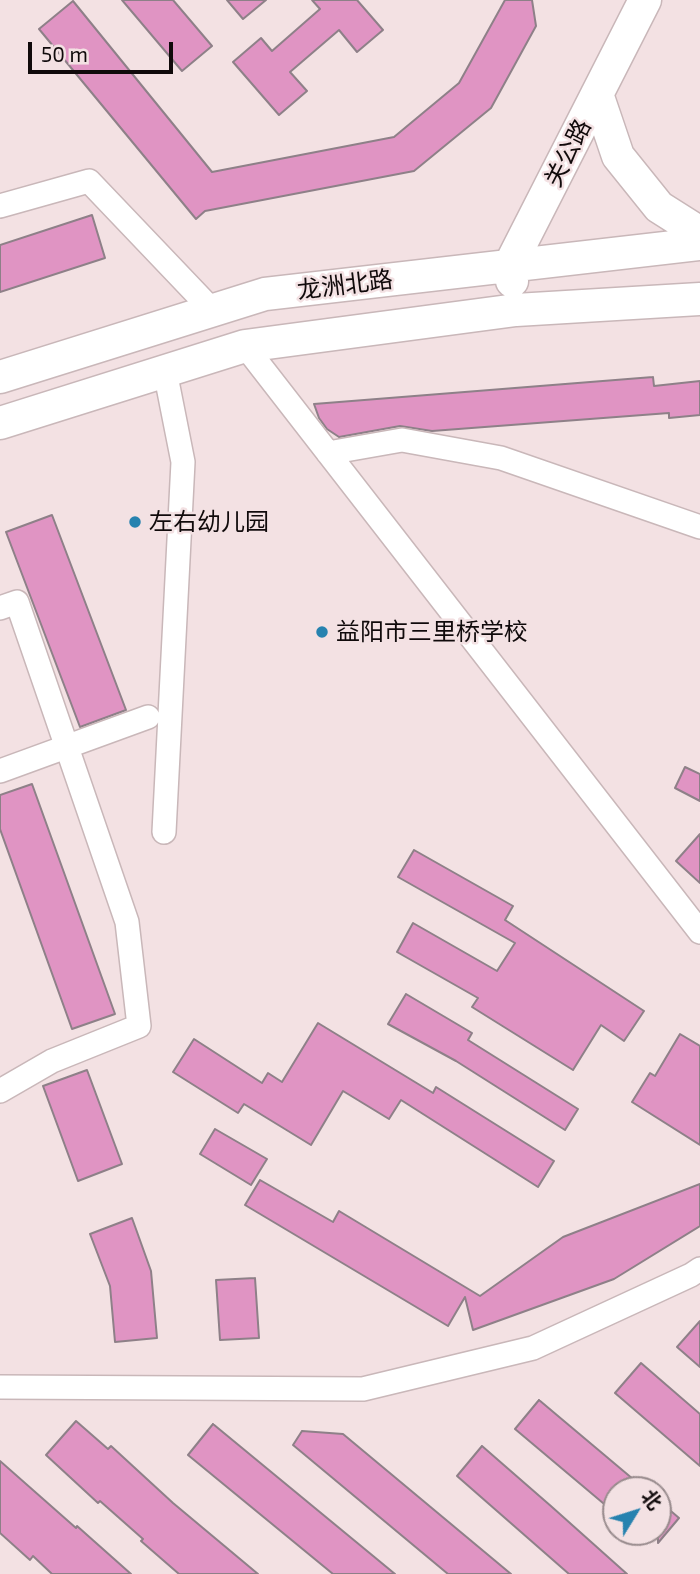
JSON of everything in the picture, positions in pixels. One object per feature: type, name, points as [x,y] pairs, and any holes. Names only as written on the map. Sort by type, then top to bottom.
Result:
[{"type":"main road","name":"关公路","points":[[510,265],[645,0]]},
{"type":"main road","points":[[597,94],[618,156],[659,207],[700,233]]},
{"type":"main road","name":"龙洲北路","points":[[0,377],[264,294],[700,244]]},
{"type":"main road","points":[[510,265],[516,310]]},
{"type":"main road","name":"龙洲北路","points":[[0,423],[246,346],[516,310],[700,299]]},
{"type":"street","points":[[0,206],[89,181],[212,310]]},
{"type":"street","points":[[246,346],[700,932]]},
{"type":"street","points":[[164,832],[183,462],[165,371]]},
{"type":"street","points":[[328,453],[402,440],[501,458],[700,527]]},
{"type":"street","points":[[0,608],[17,602],[127,922],[139,1026],[52,1061],[0,1091]]},
{"type":"street","points":[[0,771],[148,717]]},
{"type":"street","points":[[0,1387],[363,1390],[533,1348],[700,1269]]},
{"type":"building","points":[[122,0],[173,0],[212,46],[182,71]]},
{"type":"building","points":[[227,0],[266,0],[243,19]]},
{"type":"building","points":[[312,0],[357,0],[383,30],[357,52],[339,30],[290,72],[307,91],[279,115],[233,62],[261,38],[272,51],[320,9]]},
{"type":"building","points":[[505,0],[532,0],[536,26],[491,108],[414,171],[205,211],[196,219],[39,29],[73,1],[212,172],[394,137],[459,83]]},
{"type":"building","points":[[92,215],[105,258],[0,292],[0,245]]},
{"type":"building","points":[[653,377],[654,386],[700,381],[700,415],[669,418],[669,413],[432,431],[400,426],[339,437],[327,429],[314,404]]},
{"type":"building","points":[[52,515],[126,710],[80,727],[6,532]]},
{"type":"building","points":[[685,767],[700,774],[700,801],[675,788]]},
{"type":"building","points":[[32,784],[115,1014],[72,1029],[0,829],[0,795]]},
{"type":"building","points":[[700,834],[700,883],[676,861]]},
{"type":"building","points":[[414,850],[513,906],[505,920],[644,1011],[624,1041],[601,1025],[573,1070],[472,1007],[478,998],[397,952],[413,923],[497,971],[515,943],[398,877]]},
{"type":"building","points":[[406,994],[472,1033],[468,1040],[578,1109],[565,1130],[456,1061],[388,1024]]},
{"type":"building","points":[[318,1023],[433,1093],[436,1087],[554,1161],[538,1187],[401,1100],[389,1119],[343,1091],[311,1145],[244,1104],[238,1113],[173,1072],[194,1039],[262,1083],[268,1073],[282,1082]]},
{"type":"building","points":[[680,1034],[700,1046],[700,1145],[632,1102],[650,1073],[655,1076]]},
{"type":"building","points":[[87,1070],[122,1164],[78,1181],[43,1086]]},
{"type":"building","points":[[215,1129],[267,1159],[251,1185],[200,1154]]},
{"type":"building","points":[[260,1180],[333,1222],[339,1211],[480,1296],[563,1237],[700,1184],[700,1226],[614,1279],[473,1330],[465,1297],[448,1326],[245,1205]]},
{"type":"building","points":[[132,1218],[151,1271],[157,1338],[115,1342],[110,1286],[90,1234]]},
{"type":"building","points":[[255,1278],[259,1338],[220,1340],[216,1280]]},
{"type":"building","points":[[700,1321],[700,1367],[677,1347]]},
{"type":"building","points":[[641,1363],[700,1414],[700,1466],[615,1393]]},
{"type":"building","points":[[539,1400],[629,1476],[602,1476],[602,1502],[515,1429]]},
{"type":"building","points":[[76,1421],[108,1449],[111,1446],[173,1503],[258,1574],[179,1574],[46,1455]]},
{"type":"building","points":[[213,1424],[395,1574],[333,1574],[188,1455]]},
{"type":"building","points":[[302,1431],[343,1434],[511,1574],[448,1574],[293,1445]]},
{"type":"building","points":[[482,1446],[627,1574],[569,1574],[457,1476]]},
{"type":"building","points":[[0,1461],[131,1574],[52,1574],[33,1556],[30,1560],[0,1533]]},
{"type":"building","points":[[672,1512],[679,1518],[672,1526]]},
{"type":"place","name":"左右幼儿园","points":[[135,522]]},
{"type":"place","name":"益阳市三里桥学校","points":[[322,632]]}]
